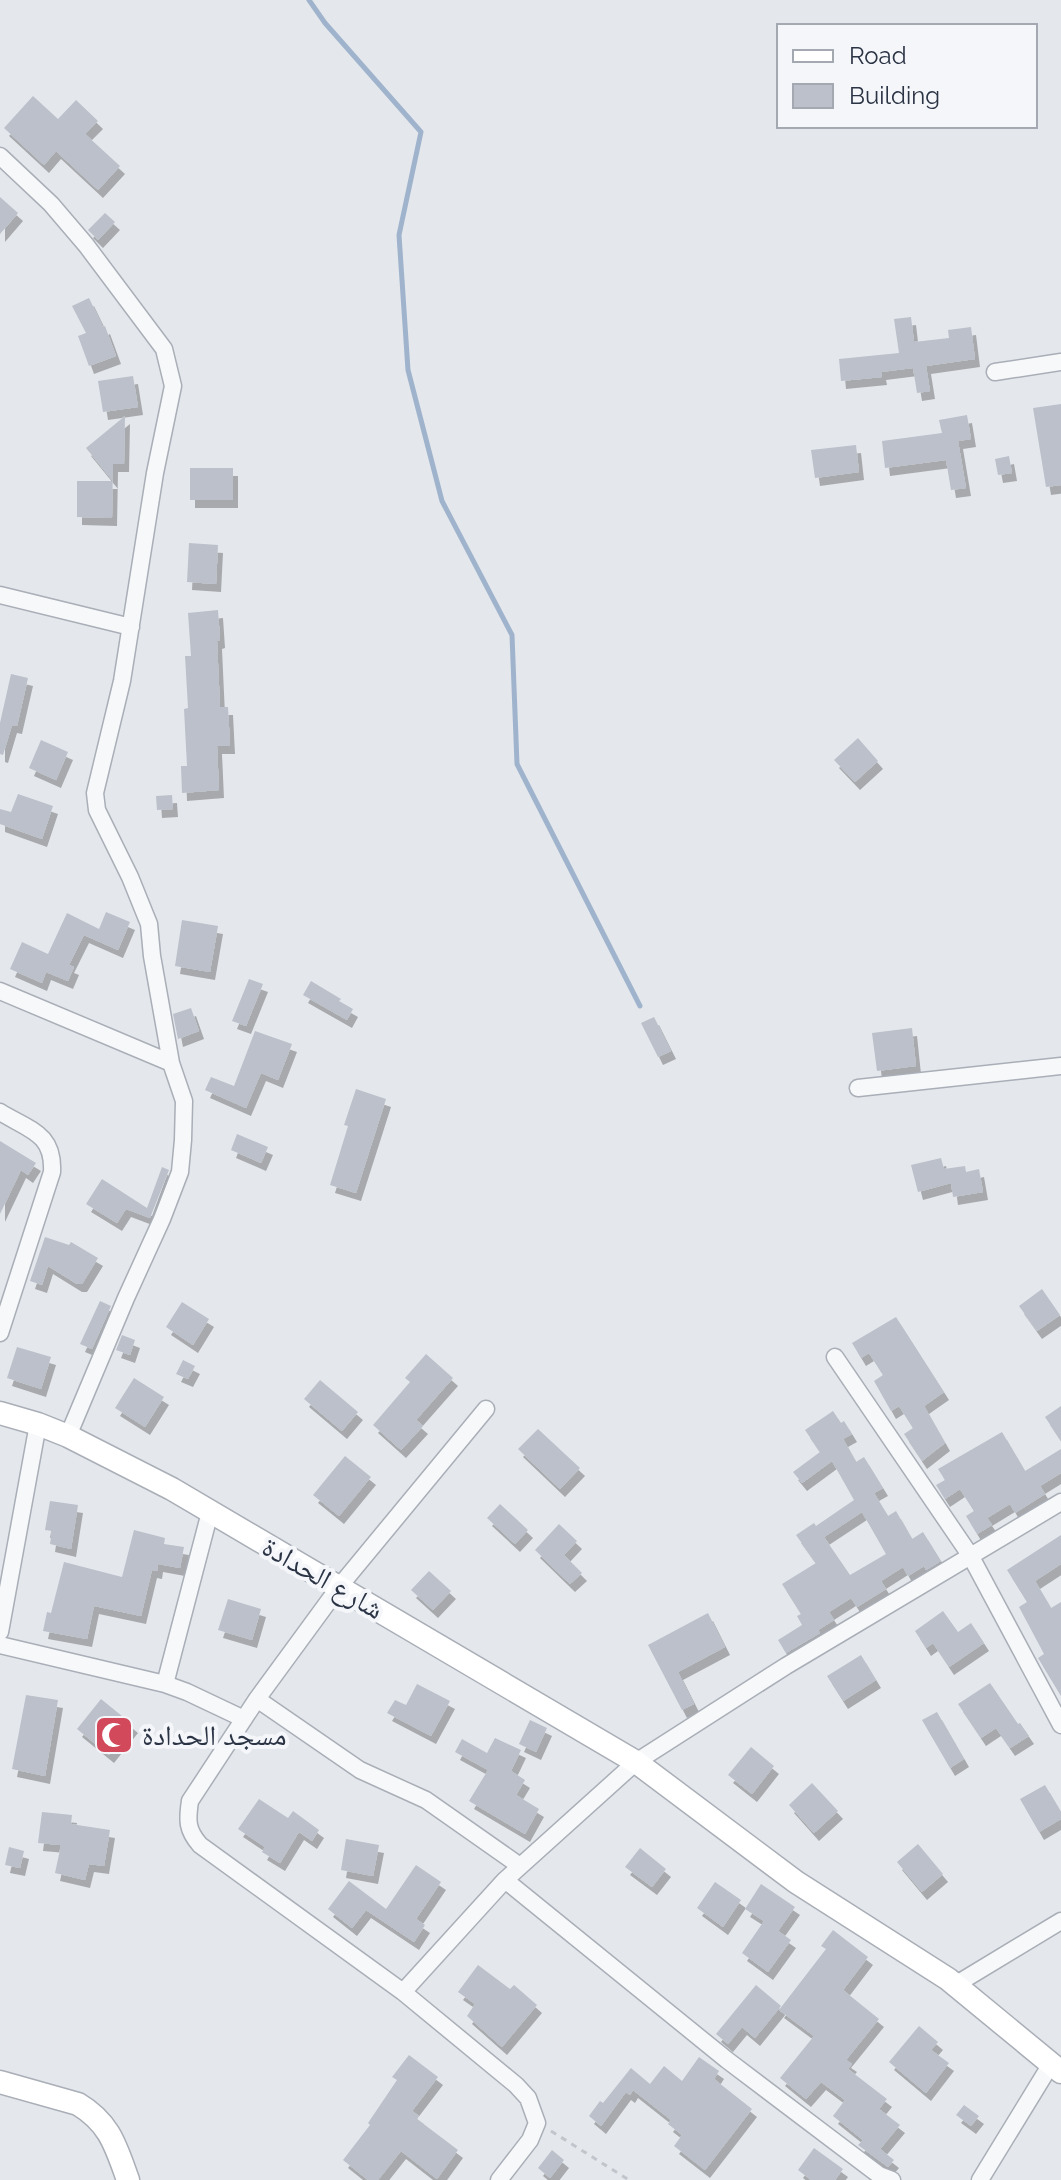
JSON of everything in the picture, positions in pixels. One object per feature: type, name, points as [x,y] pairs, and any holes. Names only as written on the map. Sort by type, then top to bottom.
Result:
[{"type":"street","points":[[0,156],[51,204],[86,245],[164,349],[173,386],[155,473],[114,721],[95,793],[97,810],[149,924],[171,1063],[184,1101],[180,1172],[68,1436]]},
{"type":"street","points":[[995,372],[1061,362]]},
{"type":"street","points":[[0,595],[131,627]]},
{"type":"street","points":[[0,991],[171,1063]]},
{"type":"street","points":[[858,1088],[1061,1066]]},
{"type":"street","points":[[0,1112],[39,1134],[48,1143],[53,1158],[52,1172],[0,1333]]},
{"type":"street","points":[[835,1357],[970,1555],[1061,1725]]},
{"type":"street","points":[[486,1409],[339,1587],[257,1699],[190,1801],[188,1814],[190,1833],[200,1845],[403,1992],[528,2098],[537,2123],[530,2140],[499,2180]]},
{"type":"street","name":"شارع الحدادة","points":[[0,1413],[68,1436],[129,1466],[636,1762],[796,1882],[955,1985],[1056,2068]]},
{"type":"street","points":[[0,1632],[38,1424]]},
{"type":"street","points":[[403,1992],[505,1880],[636,1762],[786,1666],[1061,1502]]},
{"type":"street","points":[[165,1684],[210,1512]]},
{"type":"street","points":[[0,1645],[165,1684],[244,1719]]},
{"type":"street","points":[[257,1699],[360,1770],[426,1800],[520,1866]]},
{"type":"street","points":[[505,1880],[727,2060],[879,2175],[892,2180]]},
{"type":"street","points":[[955,1985],[1061,1921]]},
{"type":"street","points":[[980,2180],[1056,2068]]},
{"type":"street","points":[[0,2082],[78,2104],[89,2111],[112,2137],[128,2180]]},
{"type":"path","points":[[537,2123],[629,2180]]},
{"type":"building","points":[[33,96],[58,119],[76,100],[98,121],[85,134],[120,166],[98,190],[56,151],[44,165],[4,128]]},
{"type":"building","points":[[0,197],[18,213],[0,234]]},
{"type":"building","points":[[105,213],[115,222],[98,240],[88,230]]},
{"type":"building","points":[[89,298],[105,326],[116,356],[89,366],[78,336],[86,333],[72,306]]},
{"type":"building","points":[[911,317],[914,342],[949,338],[948,330],[971,327],[975,359],[926,366],[930,391],[917,393],[913,368],[881,372],[882,377],[841,381],[839,359],[899,353],[894,319]]},
{"type":"building","points":[[133,376],[138,407],[103,412],[98,381]]},
{"type":"building","points":[[1061,404],[1061,485],[1046,487],[1033,408]]},
{"type":"building","points":[[967,415],[971,439],[958,441],[966,488],[951,490],[946,460],[885,468],[882,441],[942,433],[939,420]]},
{"type":"building","points":[[125,416],[124,464],[113,464],[113,481],[86,448]]},
{"type":"building","points":[[856,445],[859,472],[815,478],[811,450]]},
{"type":"building","points":[[1009,456],[1012,473],[998,475],[995,459]]},
{"type":"building","points":[[190,468],[233,468],[233,500],[190,500]]},
{"type":"building","points":[[77,481],[113,481],[112,518],[77,517]]},
{"type":"building","points":[[189,543],[218,545],[216,584],[187,582]]},
{"type":"building","points":[[218,610],[220,707],[228,707],[230,746],[217,746],[219,790],[182,793],[181,766],[187,766],[185,656],[191,656],[188,613]]},
{"type":"building","points":[[11,674],[28,678],[17,726],[12,725],[3,755],[0,754],[0,723]]},
{"type":"building","points":[[858,738],[878,761],[855,782],[834,760]]},
{"type":"building","points":[[41,740],[68,752],[56,780],[29,768]]},
{"type":"building","points":[[18,794],[53,806],[42,839],[0,824],[0,809],[11,812]]},
{"type":"building","points":[[172,795],[173,809],[157,810],[156,796]]},
{"type":"building","points":[[106,912],[130,922],[118,950],[84,935],[69,965],[74,967],[68,981],[46,972],[42,983],[10,969],[22,942],[48,954],[67,913],[99,929]]},
{"type":"building","points":[[182,920],[218,926],[210,972],[175,966]]},
{"type":"building","points":[[249,979],[263,984],[246,1026],[232,1021]]},
{"type":"building","points":[[311,981],[353,1009],[347,1020],[303,995]]},
{"type":"building","points":[[191,1008],[199,1031],[178,1039],[173,1014]]},
{"type":"building","points":[[654,1017],[671,1051],[658,1057],[641,1023]]},
{"type":"building","points":[[912,1028],[916,1066],[877,1071],[872,1033]]},
{"type":"building","points":[[255,1031],[292,1044],[278,1080],[261,1073],[246,1108],[205,1090],[211,1077],[234,1086]]},
{"type":"building","points":[[356,1089],[386,1099],[356,1193],[330,1185]]},
{"type":"building","points":[[237,1134],[268,1147],[261,1163],[231,1150]]},
{"type":"building","points":[[0,1141],[36,1163],[28,1175],[21,1170],[0,1214]]},
{"type":"building","points":[[941,1158],[944,1169],[965,1166],[966,1172],[979,1169],[983,1192],[953,1197],[951,1183],[918,1192],[911,1165]]},
{"type":"building","points":[[162,1167],[169,1170],[150,1218],[126,1209],[117,1223],[86,1204],[102,1179],[147,1208]]},
{"type":"building","points":[[45,1237],[69,1245],[71,1242],[98,1258],[82,1284],[48,1266],[42,1285],[30,1281]]},
{"type":"building","points":[[1042,1289],[1060,1315],[1037,1331],[1019,1306]]},
{"type":"building","points":[[100,1301],[111,1306],[92,1349],[80,1344]]},
{"type":"building","points":[[182,1302],[209,1319],[193,1345],[166,1327]]},
{"type":"building","points":[[896,1317],[944,1392],[924,1406],[945,1443],[922,1461],[904,1434],[913,1428],[899,1406],[891,1411],[874,1381],[883,1375],[869,1353],[861,1358],[852,1343]]},
{"type":"building","points":[[122,1335],[135,1340],[130,1355],[116,1350]]},
{"type":"building","points":[[17,1347],[51,1357],[41,1389],[7,1378]]},
{"type":"building","points":[[426,1354],[453,1378],[416,1420],[423,1426],[401,1450],[373,1425],[410,1382],[405,1378]]},
{"type":"building","points":[[183,1360],[195,1366],[188,1379],[176,1374]]},
{"type":"building","points":[[134,1378],[164,1397],[145,1427],[115,1408]]},
{"type":"building","points":[[320,1380],[358,1412],[342,1431],[304,1399]]},
{"type":"building","points":[[1061,1406],[1061,1441],[1045,1417]]},
{"type":"building","points":[[833,1411],[841,1423],[844,1421],[852,1434],[843,1439],[856,1462],[864,1457],[883,1488],[874,1493],[888,1516],[896,1511],[912,1539],[923,1532],[941,1561],[926,1570],[924,1566],[908,1576],[903,1567],[881,1581],[886,1589],[857,1607],[851,1598],[829,1612],[834,1620],[818,1630],[820,1633],[786,1653],[778,1640],[802,1625],[797,1616],[801,1614],[782,1584],[816,1563],[796,1535],[814,1523],[816,1526],[854,1500],[832,1461],[802,1483],[793,1472],[820,1452],[805,1430]],"holes":[[[862,1512],[886,1554],[850,1575],[824,1537]]]},
{"type":"building","points":[[538,1429],[580,1468],[560,1489],[518,1449]]},
{"type":"building","points":[[1002,1432],[1025,1471],[1061,1449],[1061,1473],[1040,1486],[1045,1494],[1015,1513],[1010,1504],[987,1518],[992,1525],[977,1534],[966,1516],[974,1511],[960,1489],[945,1499],[936,1485],[945,1480],[938,1469]]},
{"type":"building","points":[[345,1456],[371,1477],[339,1516],[313,1495]]},
{"type":"building","points":[[50,1501],[78,1505],[71,1549],[50,1544],[52,1531],[45,1530]]},
{"type":"building","points":[[500,1504],[528,1530],[515,1544],[487,1518]]},
{"type":"building","points":[[559,1524],[577,1541],[564,1555],[582,1573],[570,1584],[535,1550]]},
{"type":"building","points":[[134,1530],[165,1538],[164,1544],[184,1547],[180,1568],[158,1564],[157,1571],[152,1570],[141,1616],[94,1606],[87,1639],[43,1631],[47,1612],[51,1613],[64,1562],[122,1577]]},
{"type":"building","points":[[1061,1535],[1061,1564],[1035,1581],[1051,1608],[1061,1602],[1061,1696],[1038,1658],[1044,1654],[1019,1607],[1027,1602],[1007,1570]]},
{"type":"building","points":[[429,1571],[451,1591],[433,1610],[411,1590]]},
{"type":"building","points":[[228,1599],[261,1609],[252,1640],[218,1630]]},
{"type":"building","points":[[943,1611],[958,1632],[971,1623],[984,1643],[949,1667],[933,1643],[926,1648],[915,1631]]},
{"type":"building","points":[[708,1613],[725,1647],[678,1672],[694,1704],[682,1710],[648,1645]]},
{"type":"building","points":[[861,1655],[876,1680],[843,1701],[827,1676]]},
{"type":"building","points":[[990,1683],[1029,1736],[1010,1748],[996,1728],[981,1738],[958,1704]]},
{"type":"building","points":[[417,1684],[450,1701],[431,1736],[387,1713],[395,1700],[406,1705]]},
{"type":"building","points":[[26,1695],[58,1700],[45,1776],[12,1769]]},
{"type":"building","points":[[101,1699],[133,1725],[109,1755],[77,1729]]},
{"type":"building","points":[[937,1712],[964,1759],[950,1768],[922,1720]]},
{"type":"building","points":[[530,1720],[547,1728],[536,1752],[519,1744]]},
{"type":"building","points":[[495,1738],[521,1750],[511,1771],[525,1780],[516,1795],[539,1809],[525,1834],[469,1801],[488,1770],[455,1752],[462,1739],[487,1753]]},
{"type":"building","points":[[751,1747],[774,1766],[752,1794],[728,1775]]},
{"type":"building","points":[[812,1783],[838,1811],[814,1833],[789,1805]]},
{"type":"building","points":[[1045,1785],[1061,1812],[1061,1819],[1039,1832],[1020,1799]]},
{"type":"building","points":[[259,1799],[288,1818],[293,1811],[319,1830],[312,1841],[299,1832],[280,1863],[262,1852],[265,1847],[238,1829]]},
{"type":"building","points":[[42,1812],[72,1815],[71,1824],[110,1830],[104,1866],[89,1864],[85,1880],[55,1873],[61,1845],[38,1843]]},
{"type":"building","points":[[346,1839],[379,1845],[373,1876],[341,1870]]},
{"type":"building","points":[[918,1844],[943,1874],[922,1892],[897,1862]]},
{"type":"building","points":[[9,1847],[24,1851],[20,1868],[5,1865]]},
{"type":"building","points":[[640,1848],[666,1869],[652,1887],[625,1867]]},
{"type":"building","points":[[416,1865],[441,1882],[416,1919],[425,1925],[414,1942],[366,1910],[352,1928],[328,1909],[349,1881],[386,1909]]},
{"type":"building","points":[[715,1882],[741,1900],[723,1927],[697,1908]]},
{"type":"building","points":[[761,1884],[795,1907],[778,1931],[791,1940],[768,1972],[742,1953],[764,1921],[745,1909]]},
{"type":"building","points":[[833,1930],[868,1957],[843,1990],[879,2019],[846,2060],[852,2064],[848,2069],[887,2099],[879,2109],[900,2125],[880,2149],[894,2160],[888,2167],[858,2145],[863,2140],[833,2116],[845,2100],[821,2082],[806,2099],[780,2078],[814,2036],[779,2010],[826,1949],[821,1946]]},
{"type":"building","points":[[478,1965],[510,1989],[514,1985],[537,2005],[502,2047],[467,2016],[475,2004],[458,1992]]},
{"type":"building","points":[[756,1985],[781,2006],[755,2038],[742,2027],[728,2044],[716,2034]]},
{"type":"building","points":[[919,2026],[938,2042],[931,2050],[949,2063],[926,2093],[889,2062]]},
{"type":"building","points":[[409,2055],[438,2077],[412,2111],[419,2116],[417,2119],[458,2150],[437,2179],[401,2151],[378,2180],[368,2180],[343,2160],[370,2125],[368,2123],[397,2080],[392,2077]]},
{"type":"building","points":[[699,2057],[719,2071],[714,2079],[752,2109],[705,2170],[674,2146],[682,2135],[668,2124],[671,2120],[633,2090],[630,2095],[626,2092],[601,2126],[589,2116],[631,2068],[650,2084],[664,2066],[682,2081]]},
{"type":"building","points":[[964,2105],[979,2116],[971,2126],[956,2115]]},
{"type":"building","points":[[814,2148],[843,2169],[835,2180],[811,2180],[798,2170]]},
{"type":"building","points":[[552,2150],[564,2160],[550,2178],[538,2168]]},
{"type":"waterway","points":[[309,0],[325,23],[421,132],[399,235],[408,370],[442,501],[512,635],[517,764],[640,1006]]},
{"type":"place","name":"مسجد الحدادة","points":[[114,1735]]}]
